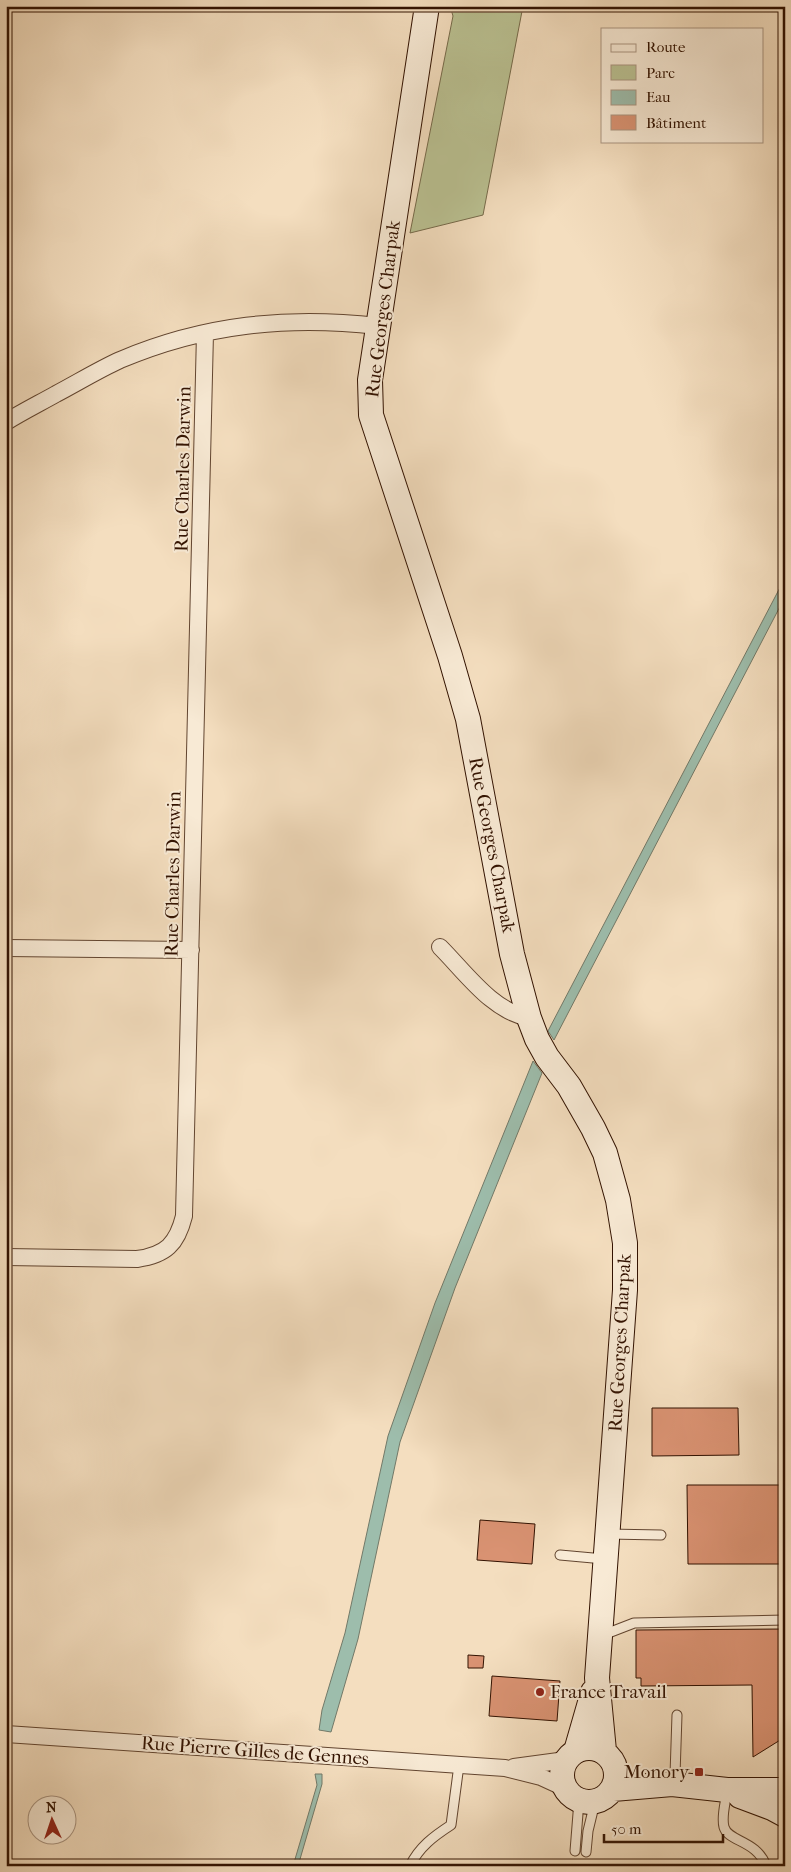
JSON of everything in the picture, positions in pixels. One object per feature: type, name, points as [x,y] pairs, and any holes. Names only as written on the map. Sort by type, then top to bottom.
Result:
[{"type":"street","name":"Rue Georges Charpak","points":[[427,6],[370,380],[371,415],[450,656],[468,719],[512,954],[529,1018],[537,1039],[547,1057],[569,1086],[593,1128],[605,1153],[618,1200],[625,1243],[625,1290],[597,1678],[609,1758]]},
{"type":"street","points":[[7,422],[120,360],[206,333],[239,326],[307,321],[378,326]]},
{"type":"street","name":"Rue Charles Darwin","points":[[6,1257],[137,1259],[158,1254],[174,1242],[184,1216],[206,333]]},
{"type":"street","points":[[440,947],[493,1002],[516,1016],[529,1018]]},
{"type":"street","points":[[6,948],[191,950]]},
{"type":"street","name":"Rue Georges Charpak","points":[[571,1756],[597,1678]]},
{"type":"street","name":"Rue Pierre Gilles de Gennes","points":[[6,1734],[504,1768],[541,1777],[588,1795],[672,1784],[727,1790]]},
{"type":"street","points":[[590,1747],[609,1758],[617,1772],[616,1781],[588,1795],[562,1774],[571,1756],[590,1747]]},
{"type":"street","name":"Rue Pierre Gilles de Gennes","points":[[504,1768],[571,1756]]},
{"type":"street","name":"Rue Pierre Gilles de Gennes","points":[[609,1758],[672,1784]]},
{"type":"street","points":[[727,1790],[785,1790]]},
{"type":"street","points":[[727,1790],[785,1815]]},
{"type":"lane","points":[[608,1534],[661,1535]]},
{"type":"lane","points":[[560,1555],[606,1559]]},
{"type":"lane","points":[[600,1636],[634,1623],[785,1620]]},
{"type":"lane","points":[[672,1784],[675,1775],[677,1715]]},
{"type":"lane","points":[[410,1866],[414,1857],[423,1846],[451,1825],[459,1765]]},
{"type":"lane","points":[[727,1790],[724,1828],[729,1835],[751,1845],[763,1859],[766,1866]]},
{"type":"lane","points":[[575,1850],[588,1795]]},
{"type":"lane","points":[[586,1852],[588,1795]]},
{"type":"green space","points":[[450,6],[523,6],[483,215],[410,233],[453,16]]},
{"type":"water","points":[[785,578],[785,597],[554,1040],[548,1031]]},
{"type":"water","points":[[533,1061],[542,1073],[455,1288],[400,1442],[358,1639],[331,1732],[319,1730],[322,1710],[345,1633],[388,1436],[435,1303]]},
{"type":"water","points":[[315,1774],[322,1774],[322,1784],[298,1866],[293,1866],[317,1785]]},
{"type":"building","points":[[652,1408],[738,1408],[739,1455],[652,1456]]},
{"type":"building","points":[[687,1485],[785,1485],[785,1564],[688,1564]]},
{"type":"building","points":[[480,1520],[535,1524],[532,1564],[477,1560]]},
{"type":"building","points":[[785,1629],[785,1737],[753,1757],[752,1685],[641,1686],[641,1678],[636,1678],[636,1630]]},
{"type":"building","points":[[468,1655],[484,1656],[483,1668],[468,1668]]},
{"type":"building","points":[[492,1676],[560,1681],[557,1721],[489,1716]]},
{"type":"place","name":"France Travail","points":[[540,1692]]},
{"type":"place","name":"Monory","points":[[699,1772]]}]
